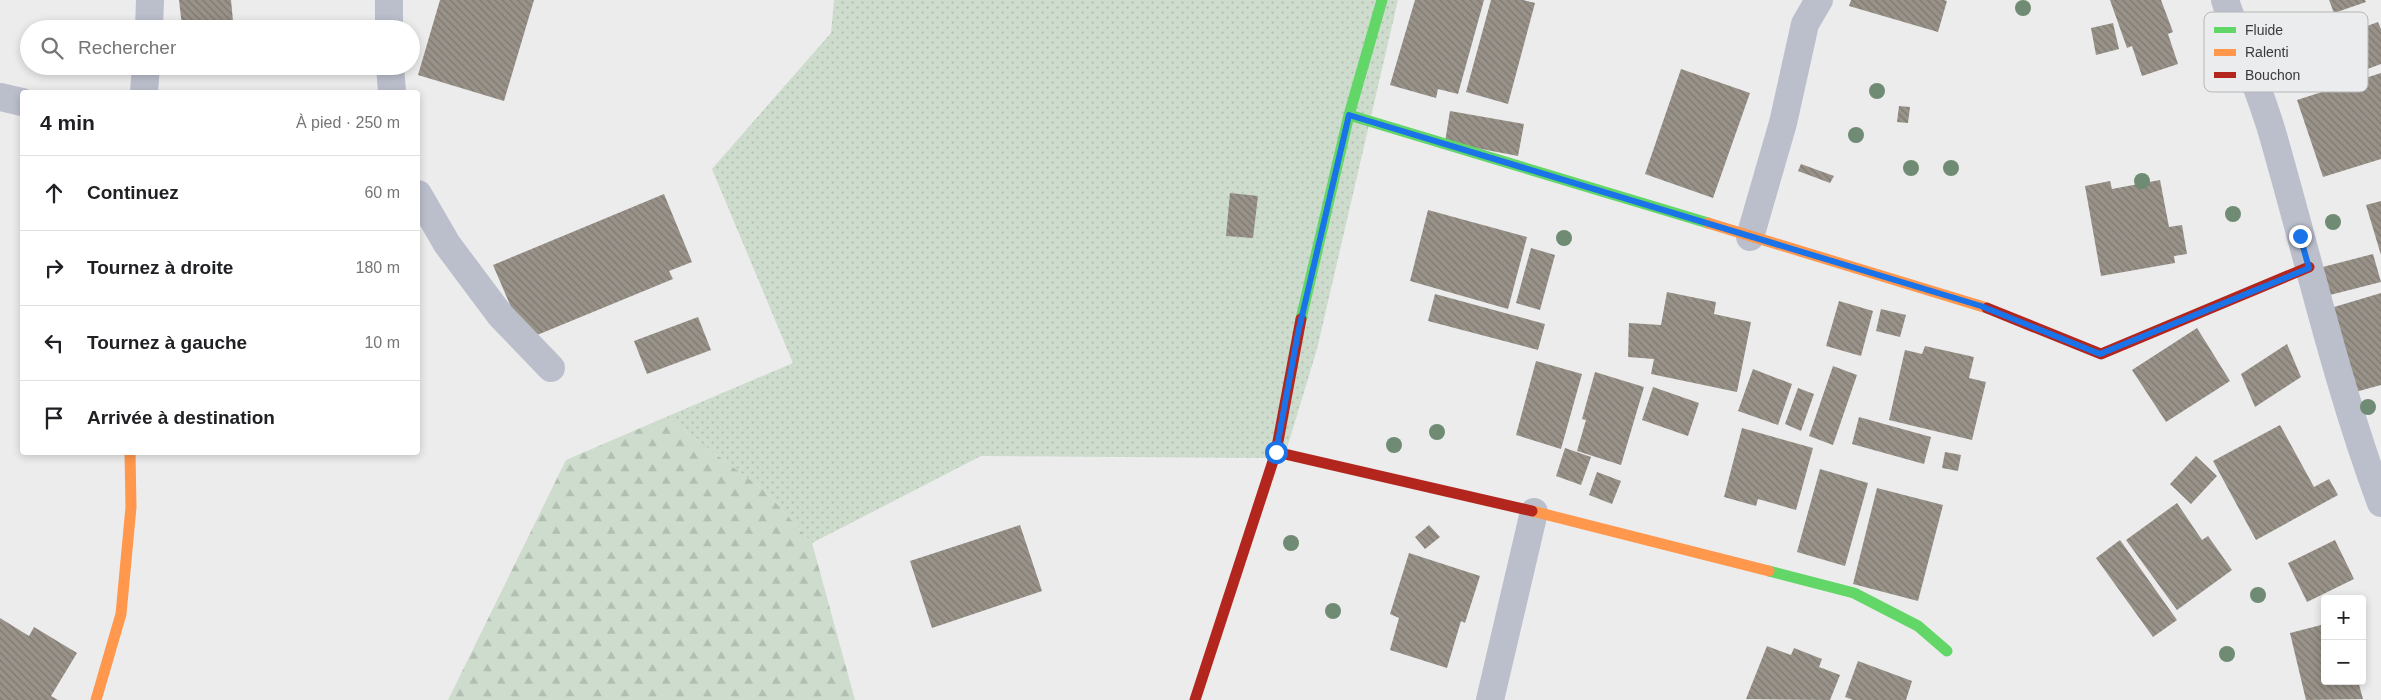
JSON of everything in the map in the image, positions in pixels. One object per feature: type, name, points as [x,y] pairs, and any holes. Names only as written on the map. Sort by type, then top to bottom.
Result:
[{"type":"street","points":[[149,20],[150,0]]},
{"type":"street","points":[[389,0],[389,20]]},
{"type":"street","points":[[1195,700],[1276,452],[1298,333],[1349,115],[1382,0]]},
{"type":"street","points":[[1750,237],[1783,123],[1805,24],[1819,0]]},
{"type":"street","points":[[2225,0],[2229,12]]},
{"type":"street","points":[[144,90],[145,75]]},
{"type":"street","points":[[391,75],[392,90]]},
{"type":"street","points":[[2258,92],[2274,138],[2309,268],[2366,463],[2381,503]]},
{"type":"street","points":[[0,97],[20,102]]},
{"type":"street","points":[[1349,115],[1981,306],[2100,354],[2309,268]]},
{"type":"street","points":[[420,197],[447,244],[500,314],[551,368]]},
{"type":"street","points":[[1276,452],[1534,512],[1854,593],[1918,626],[1946,651]]},
{"type":"street","points":[[96,700],[121,614],[131,507],[130,455]]},
{"type":"street","points":[[1490,700],[1534,512]]},
{"type":"green space","points":[[834,0],[1398,0],[1317,349],[1284,458],[981,456],[812,543],[765,491],[666,417],[793,363],[712,169],[831,33]]},
{"type":"green space","points":[[666,417],[765,491],[812,543],[855,700],[448,700],[566,460]]},
{"type":"building","points":[[179,0],[231,0],[233,20],[181,20]]},
{"type":"building","points":[[440,0],[534,0],[504,101],[418,75],[420,75],[420,68]]},
{"type":"building","points":[[1415,0],[1484,0],[1458,94],[1438,89],[1436,98],[1390,85]]},
{"type":"building","points":[[1491,0],[1523,0],[1535,3],[1508,104],[1466,92]]},
{"type":"building","points":[[1851,0],[1947,1],[1938,32],[1849,6]]},
{"type":"building","points":[[2110,0],[2161,0],[2173,32],[2168,34],[2178,64],[2142,76],[2132,46],[2127,48]]},
{"type":"building","points":[[2329,0],[2365,0],[2366,2],[2337,12],[2334,12]]},
{"type":"building","points":[[2378,22],[2381,29],[2381,64],[2368,69],[2368,26]]},
{"type":"building","points":[[2113,23],[2119,49],[2096,55],[2091,28]]},
{"type":"building","points":[[1681,69],[1750,93],[1713,198],[1645,174]]},
{"type":"building","points":[[2381,73],[2381,159],[2323,177],[2297,100],[2322,92],[2368,92],[2368,77]]},
{"type":"building","points":[[1899,106],[1910,107],[1908,123],[1897,122]]},
{"type":"building","points":[[1450,111],[1524,124],[1518,156],[1445,142]]},
{"type":"building","points":[[1801,164],[1834,176],[1830,183],[1798,171]]},
{"type":"building","points":[[2160,180],[2169,227],[2182,225],[2187,254],[2174,256],[2175,263],[2101,276],[2085,186],[2110,181],[2112,189]]},
{"type":"building","points":[[1230,193],[1258,196],[1253,238],[1226,236]]},
{"type":"building","points":[[664,194],[692,262],[669,271],[673,279],[525,340],[493,265]]},
{"type":"building","points":[[2381,201],[2381,255],[2366,205]]},
{"type":"building","points":[[1428,210],[1527,237],[1508,309],[1410,281]]},
{"type":"building","points":[[1531,248],[1555,255],[1540,310],[1516,303]]},
{"type":"building","points":[[2373,254],[2381,282],[2322,297],[2315,269]]},
{"type":"building","points":[[1667,292],[1716,302],[1714,314],[1751,322],[1737,392],[1651,374],[1654,359],[1628,357],[1629,323],[1661,325]]},
{"type":"building","points":[[2381,293],[2381,385],[2348,394],[2324,310]]},
{"type":"building","points":[[1435,294],[1545,324],[1538,350],[1428,321]]},
{"type":"building","points":[[1839,301],[1873,311],[1861,356],[1826,346]]},
{"type":"building","points":[[1881,309],[1906,315],[1900,337],[1876,331]]},
{"type":"building","points":[[698,317],[711,350],[647,374],[634,341]]},
{"type":"building","points":[[2197,328],[2230,381],[2166,422],[2132,370]]},
{"type":"building","points":[[2287,344],[2301,377],[2255,407],[2241,374]]},
{"type":"building","points":[[1925,346],[1974,357],[1969,378],[1986,382],[1972,440],[1889,420],[1905,350],[1922,354]]},
{"type":"building","points":[[1536,361],[1582,374],[1561,449],[1516,435]]},
{"type":"building","points":[[1833,366],[1857,375],[1833,445],[1809,436]]},
{"type":"building","points":[[1753,369],[1792,384],[1778,425],[1738,411]]},
{"type":"building","points":[[1595,372],[1644,387],[1621,465],[1577,451],[1586,420],[1582,419]]},
{"type":"building","points":[[1653,387],[1699,403],[1688,436],[1642,420]]},
{"type":"building","points":[[1798,388],[1814,394],[1801,431],[1785,424]]},
{"type":"building","points":[[1859,417],[1931,437],[1924,464],[1852,444]]},
{"type":"building","points":[[2280,425],[2314,487],[2329,479],[2338,495],[2256,540],[2213,461]]},
{"type":"building","points":[[1742,428],[1813,448],[1796,510],[1758,499],[1756,506],[1724,497]]},
{"type":"building","points":[[1565,448],[1591,457],[1581,485],[1556,476]]},
{"type":"building","points":[[1945,452],[1961,455],[1958,471],[1942,468]]},
{"type":"building","points":[[2196,456],[2217,476],[2191,504],[2170,484]]},
{"type":"building","points":[[1820,469],[1868,483],[1845,566],[1797,552]]},
{"type":"building","points":[[1597,472],[1621,481],[1612,504],[1589,495]]},
{"type":"building","points":[[1877,488],[1943,505],[1918,601],[1853,584]]},
{"type":"building","points":[[2177,503],[2202,540],[2208,536],[2232,570],[2177,610],[2126,540]]},
{"type":"building","points":[[1020,525],[1042,591],[932,628],[910,561]]},
{"type":"building","points":[[1429,525],[1440,537],[1425,549],[1415,537]]},
{"type":"building","points":[[2120,540],[2177,620],[2153,637],[2096,558]]},
{"type":"building","points":[[2335,540],[2354,579],[2307,602],[2288,563]]},
{"type":"building","points":[[1409,553],[1480,576],[1465,623],[1461,621],[1447,668],[1390,650],[1399,618],[1390,614]]},
{"type":"building","points":[[0,618],[29,636],[34,627],[77,653],[51,696],[58,700],[0,700]]},
{"type":"building","points":[[2321,625],[2321,685],[2359,685],[2363,699],[2306,700],[2290,633]]},
{"type":"building","points":[[1767,646],[1791,655],[1794,648],[1822,659],[1819,667],[1840,675],[1830,700],[1746,699]]},
{"type":"building","points":[[1858,661],[1912,681],[1906,700],[1853,700],[1845,697]]},
{"type":"traffic: fast","points":[[1301,319],[1349,115],[1382,0]]},
{"type":"traffic: fast","points":[[1349,115],[1708,223]]},
{"type":"traffic: fast","points":[[1769,571],[1854,593],[1918,626],[1947,651]]},
{"type":"traffic: slow","points":[[1708,223],[1987,308]]},
{"type":"traffic: slow","points":[[96,700],[121,614],[131,507],[130,455]]},
{"type":"traffic: slow","points":[[1532,511],[1769,571]]},
{"type":"traffic: jam","points":[[1987,308],[2101,354],[2309,267]]},
{"type":"traffic: jam","points":[[1195,700],[1276,452],[1301,319]]},
{"type":"traffic: jam","points":[[1276,452],[1532,511]]},
{"type":"route","points":[[1276,452],[1298,333],[1349,115],[1981,306],[2100,354],[2309,268],[2300,236]]}]
